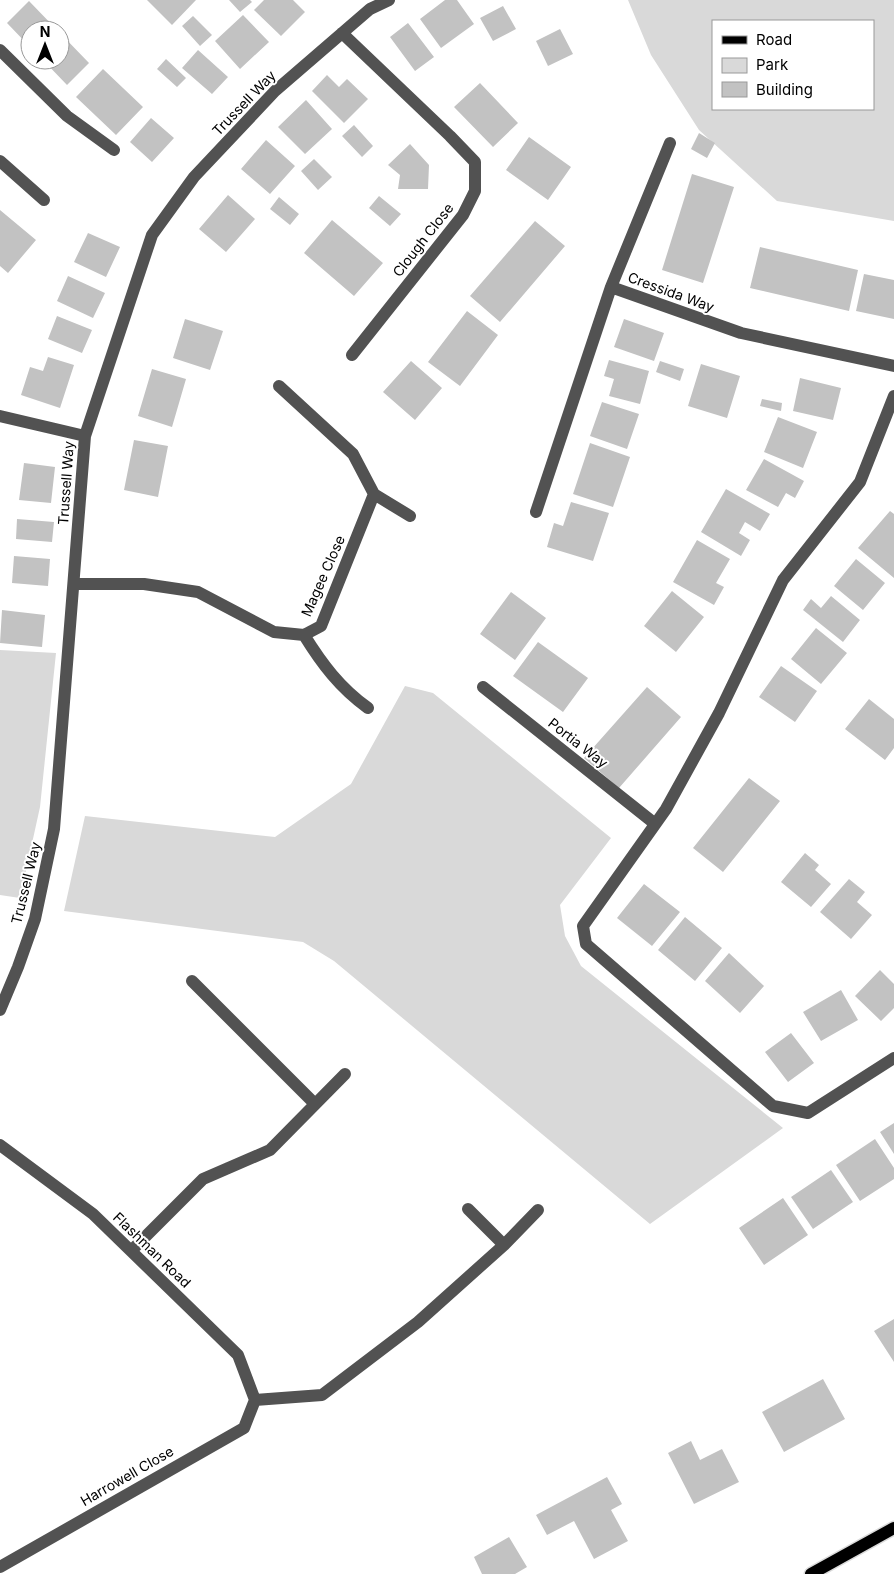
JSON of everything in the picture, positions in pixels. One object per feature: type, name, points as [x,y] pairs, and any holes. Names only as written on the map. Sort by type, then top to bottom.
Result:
[{"type":"main road","points":[[811,1574],[894,1528]]},
{"type":"street","name":"Trussell Way","points":[[0,1010],[18,967],[35,918],[54,829],[85,436],[152,235],[194,177],[275,91],[370,9],[388,0]]},
{"type":"street","name":"Clough Close","points":[[342,33],[475,162],[475,191],[463,215],[352,355]]},
{"type":"street","points":[[0,50],[67,116],[114,150]]},
{"type":"street","points":[[611,287],[670,143]]},
{"type":"street","points":[[0,161],[44,200]]},
{"type":"street","name":"Cressida Way","points":[[536,512],[611,287],[741,333],[894,366]]},
{"type":"street","points":[[279,386],[353,454],[374,494],[410,516]]},
{"type":"street","points":[[894,396],[860,482],[783,580],[719,713],[666,809],[654,823],[583,926],[586,944],[773,1106],[808,1113],[894,1058]]},
{"type":"street","points":[[0,416],[85,436]]},
{"type":"street","name":"Magee Close","points":[[74,584],[144,584],[198,592],[274,632],[304,635],[321,626],[374,494]]},
{"type":"street","points":[[304,635],[322,664],[348,694],[368,708]]},
{"type":"street","name":"Portia Way","points":[[483,687],[654,823]]},
{"type":"street","points":[[192,981],[315,1104]]},
{"type":"street","points":[[131,1251],[203,1179],[270,1150],[345,1074]]},
{"type":"street","name":"Flashman Road","points":[[0,1145],[93,1214],[238,1356],[255,1400]]},
{"type":"street","points":[[468,1209],[504,1245]]},
{"type":"street","points":[[255,1400],[322,1396],[418,1322],[504,1245],[538,1210]]},
{"type":"street","name":"Harrowell Close","points":[[0,1567],[244,1428],[255,1400]]},
{"type":"green space","points":[[628,0],[894,0],[894,221],[777,201],[699,130],[651,55]]},
{"type":"green space","points":[[0,650],[56,653],[40,807],[20,898],[0,895]]},
{"type":"green space","points":[[405,686],[433,693],[611,838],[560,905],[565,936],[581,966],[783,1128],[650,1224],[334,961],[303,942],[64,911],[85,816],[275,837],[351,784]]},
{"type":"building","points":[[147,0],[196,0],[172,25]]},
{"type":"building","points":[[229,0],[250,0],[252,2],[240,12]]},
{"type":"building","points":[[264,0],[293,0],[305,12],[281,36],[254,10]]},
{"type":"building","points":[[445,0],[457,0],[474,24],[441,48],[420,19]]},
{"type":"building","points":[[29,1],[47,20],[20,20],[20,37],[7,23]]},
{"type":"building","points":[[503,6],[516,29],[493,41],[480,18]]},
{"type":"building","points":[[243,15],[269,42],[240,69],[215,41]]},
{"type":"building","points":[[193,16],[212,35],[200,46],[182,26]]},
{"type":"building","points":[[408,23],[434,57],[415,71],[390,37]]},
{"type":"building","points":[[560,29],[573,54],[548,66],[536,41]]},
{"type":"building","points":[[70,43],[89,63],[67,85],[53,70],[70,70]]},
{"type":"building","points":[[198,50],[228,77],[212,94],[182,68]]},
{"type":"building","points":[[166,59],[186,78],[177,87],[157,69]]},
{"type":"building","points":[[103,69],[143,107],[116,135],[76,97]]},
{"type":"building","points":[[327,75],[339,87],[347,79],[368,99],[344,123],[312,91]]},
{"type":"building","points":[[480,83],[518,123],[493,147],[454,107]]},
{"type":"building","points":[[306,100],[332,129],[305,154],[278,127]]},
{"type":"building","points":[[151,118],[174,138],[152,162],[130,142]]},
{"type":"building","points":[[354,125],[373,146],[362,157],[342,136]]},
{"type":"building","points":[[699,133],[715,143],[707,158],[691,149]]},
{"type":"building","points":[[529,137],[571,167],[548,200],[506,170]]},
{"type":"building","points":[[266,140],[295,166],[270,194],[241,169]]},
{"type":"building","points":[[410,144],[429,165],[428,189],[398,189],[400,175],[388,165]]},
{"type":"building","points":[[314,159],[332,177],[318,190],[301,171]]},
{"type":"building","points":[[692,174],[734,187],[703,283],[662,270]]},
{"type":"building","points":[[228,195],[255,219],[226,252],[199,229]]},
{"type":"building","points":[[379,196],[401,214],[390,226],[369,208]]},
{"type":"building","points":[[279,197],[299,214],[290,225],[270,209]]},
{"type":"building","points":[[0,210],[36,240],[8,273],[0,266]]},
{"type":"building","points":[[332,220],[383,263],[354,296],[304,253]]},
{"type":"building","points":[[535,221],[565,246],[500,322],[470,296]]},
{"type":"building","points":[[88,233],[120,247],[106,277],[74,262]]},
{"type":"building","points":[[760,247],[858,270],[849,311],[750,288]]},
{"type":"building","points":[[864,274],[894,280],[894,319],[856,311]]},
{"type":"building","points":[[68,276],[105,293],[93,318],[57,301]]},
{"type":"building","points":[[467,311],[498,335],[460,386],[428,362]]},
{"type":"building","points":[[57,316],[92,330],[82,353],[48,339]]},
{"type":"building","points":[[185,319],[223,331],[210,370],[173,358]]},
{"type":"building","points":[[624,319],[664,333],[654,361],[614,347]]},
{"type":"building","points":[[48,357],[74,365],[60,408],[21,395],[30,367],[43,371]]},
{"type":"building","points":[[609,360],[649,371],[640,404],[609,396],[614,379],[604,376]]},
{"type":"building","points":[[411,361],[442,388],[415,420],[383,392]]},
{"type":"building","points":[[660,361],[684,369],[680,381],[656,372]]},
{"type":"building","points":[[701,364],[740,376],[727,418],[688,406]]},
{"type":"building","points":[[152,369],[186,379],[172,427],[138,416]]},
{"type":"building","points":[[800,378],[841,388],[833,420],[793,411]]},
{"type":"building","points":[[762,399],[782,403],[781,411],[760,406]]},
{"type":"building","points":[[602,402],[639,414],[627,449],[590,436]]},
{"type":"building","points":[[778,417],[817,432],[803,468],[764,452]]},
{"type":"building","points":[[134,440],[168,446],[158,497],[124,490]]},
{"type":"building","points":[[590,443],[630,457],[613,507],[573,494]]},
{"type":"building","points":[[764,459],[804,481],[795,498],[786,493],[778,507],[746,490]]},
{"type":"building","points":[[24,463],[55,467],[51,503],[19,500]]},
{"type":"building","points":[[726,489],[770,514],[760,531],[745,522],[739,533],[750,540],[741,556],[701,532]]},
{"type":"building","points":[[571,502],[609,513],[593,561],[547,547],[554,523],[563,526]]},
{"type":"building","points":[[890,511],[894,514],[894,578],[858,548]]},
{"type":"building","points":[[17,519],[54,522],[52,542],[16,539]]},
{"type":"building","points":[[697,540],[730,559],[716,583],[724,587],[714,605],[673,582]]},
{"type":"building","points":[[14,556],[50,559],[48,586],[12,583]]},
{"type":"building","points":[[856,559],[885,583],[863,610],[834,586]]},
{"type":"building","points":[[672,591],[704,617],[676,652],[644,626]]},
{"type":"building","points":[[511,592],[546,618],[515,660],[480,634]]},
{"type":"building","points":[[831,596],[860,620],[843,642],[803,610],[811,599],[821,608]]},
{"type":"building","points":[[2,610],[45,615],[42,647],[0,643]]},
{"type":"building","points":[[816,628],[847,653],[821,684],[791,659]]},
{"type":"building","points":[[538,642],[588,678],[563,712],[513,676]]},
{"type":"building","points":[[781,666],[817,691],[795,722],[759,697]]},
{"type":"building","points":[[647,687],[681,717],[619,788],[584,758]]},
{"type":"building","points":[[869,699],[894,719],[894,748],[885,760],[845,729]]},
{"type":"building","points":[[749,778],[780,801],[723,872],[693,848]]},
{"type":"building","points":[[805,853],[819,865],[815,870],[831,884],[811,907],[781,882]]},
{"type":"building","points":[[849,879],[865,892],[857,902],[872,915],[851,939],[820,912]]},
{"type":"building","points":[[644,884],[680,912],[652,946],[617,918]]},
{"type":"building","points":[[685,917],[722,948],[695,981],[658,950]]},
{"type":"building","points":[[729,953],[764,986],[740,1013],[705,981]]},
{"type":"building","points":[[880,970],[894,984],[894,1008],[881,1021],[855,996]]},
{"type":"building","points":[[841,990],[858,1020],[821,1041],[803,1012]]},
{"type":"building","points":[[791,1033],[814,1063],[788,1082],[765,1052]]},
{"type":"building","points":[[894,1123],[894,1154],[880,1132]]},
{"type":"building","points":[[875,1139],[894,1168],[894,1179],[860,1201],[836,1165]]},
{"type":"building","points":[[831,1170],[853,1202],[813,1229],[791,1197]]},
{"type":"building","points":[[783,1198],[808,1235],[764,1265],[739,1228]]},
{"type":"building","points":[[894,1319],[894,1362],[874,1331]]},
{"type":"building","points":[[823,1379],[845,1419],[784,1452],[762,1412]]},
{"type":"building","points":[[691,1441],[700,1460],[722,1449],[739,1482],[694,1504],[668,1453]]},
{"type":"building","points":[[607,1477],[622,1504],[611,1510],[628,1541],[594,1559],[574,1521],[547,1535],[536,1515]]},
{"type":"building","points":[[509,1537],[527,1567],[515,1574],[482,1574],[474,1557]]}]
